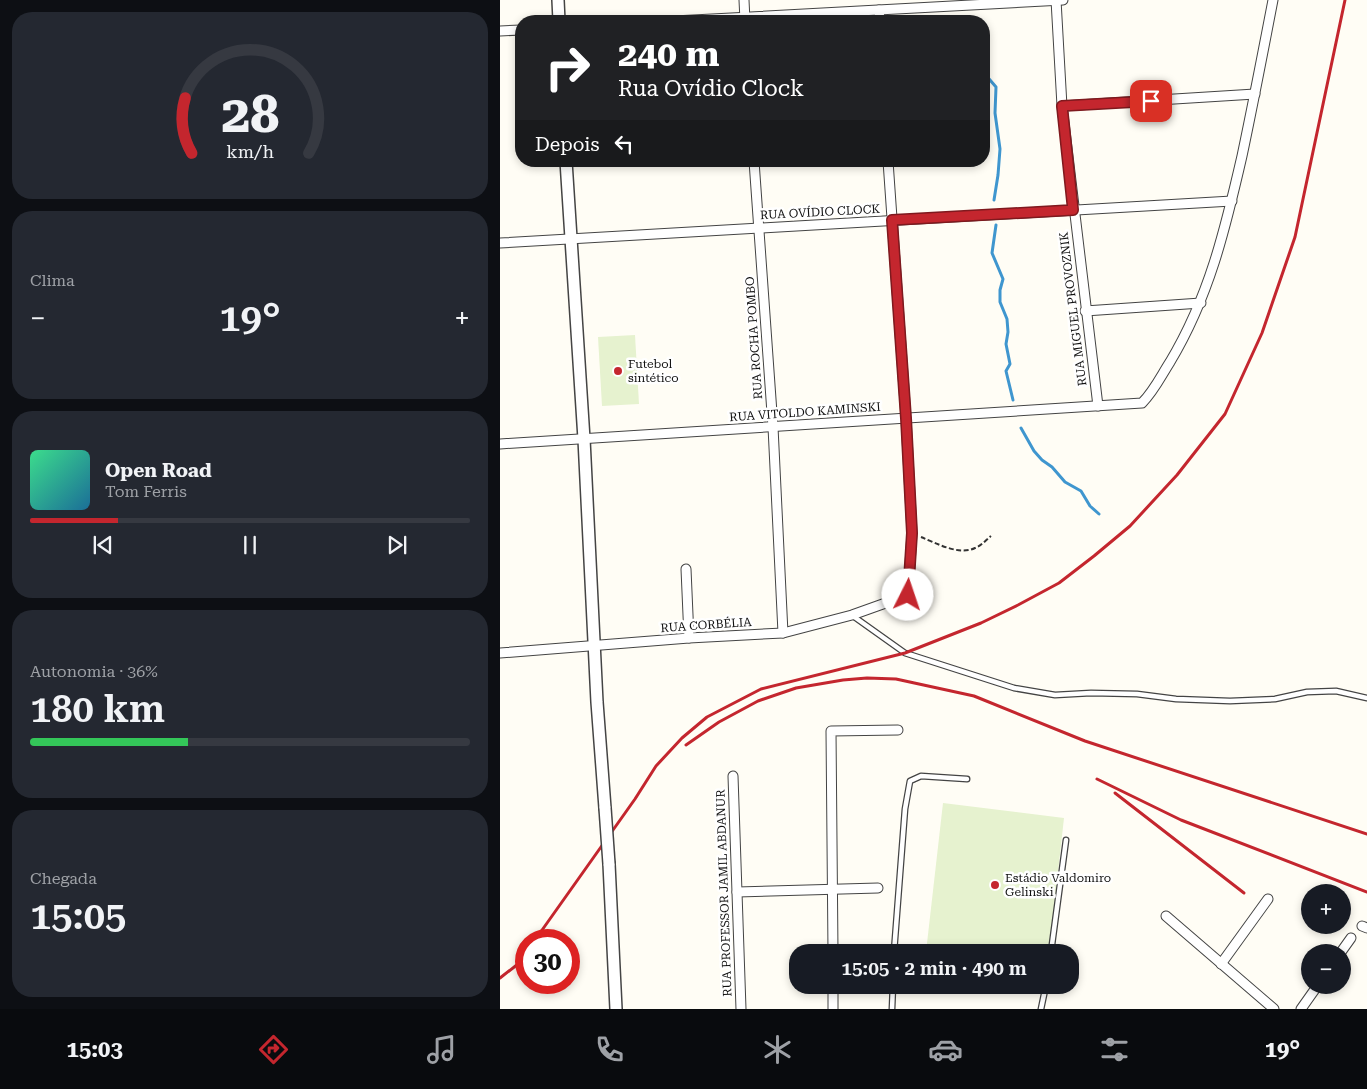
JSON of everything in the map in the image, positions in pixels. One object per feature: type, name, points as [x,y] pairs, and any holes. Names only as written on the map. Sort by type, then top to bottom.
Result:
[{"type":"street","points":[[558,0],[559,15]]},
{"type":"street","points":[[744,0],[745,15]]},
{"type":"street","name":"RUA MIGUEL PROVOZNIK","points":[[1056,0],[1062,106],[1085,311],[1098,406]]},
{"type":"street","points":[[805,15],[1063,0]]},
{"type":"street","points":[[1085,311],[1201,303],[1232,201],[1273,0]]},
{"type":"street","points":[[879,10],[879,15]]},
{"type":"street","points":[[500,31],[515,30]]},
{"type":"street","points":[[1062,106],[1255,94]]},
{"type":"street","points":[[566,167],[584,439],[616,1009]]},
{"type":"street","name":"RUA ROCHA POMBO","points":[[754,167],[773,427],[783,633]]},
{"type":"street","points":[[888,167],[912,533]]},
{"type":"street","name":"RUA OVÍDIO CLOCK","points":[[500,243],[1232,201]]},
{"type":"street","name":"RUA VITOLDO KAMINSKI","points":[[500,444],[1142,403],[1150,395],[1184,339],[1201,303]]},
{"type":"street","name":"RUA CORBÉLIA","points":[[500,652],[783,633],[852,615],[908,595],[912,533]]},
{"type":"street","points":[[686,569],[689,638]]},
{"type":"street","points":[[832,944],[831,731],[898,730]]},
{"type":"street","name":"RUA PROFESSOR JAMIL ABDANUR","points":[[733,776],[740,1009]]},
{"type":"street","points":[[737,892],[878,888]]},
{"type":"street","points":[[1221,964],[1268,899]]},
{"type":"street","points":[[1166,916],[1274,1009]]},
{"type":"street","points":[[1346,944],[1350,938]]},
{"type":"street","points":[[833,994],[833,1009]]},
{"type":"street","points":[[1301,1009],[1312,994]]},
{"type":"lane","points":[[852,615],[905,652],[1014,688],[1055,695],[1091,693],[1137,694],[1230,701],[1275,699],[1307,692],[1336,691],[1367,698]]},
{"type":"lane","points":[[895,944],[904,809],[910,781],[921,776],[967,779]]},
{"type":"lane","points":[[1052,944],[1066,840]]},
{"type":"lane","points":[[892,1009],[893,994]]},
{"type":"lane","points":[[1041,1009],[1044,994]]},
{"type":"path","points":[[912,533],[959,550],[977,548],[991,536]]},
{"type":"green space","name":"Futebol sintético","points":[[635,335],[639,404],[602,406],[598,337]]},
{"type":"green space","name":"Estádio Valdomiro Gelinski","points":[[943,803],[1064,818],[1050,944],[927,944]]},
{"type":"waterway","points":[[990,80],[996,87],[995,113],[1000,149],[994,200]]},
{"type":"waterway","points":[[996,225],[992,253],[1003,279],[1000,290],[1000,302],[1007,319],[1008,332],[1006,344],[1010,364],[1006,371],[1013,400]]},
{"type":"waterway","points":[[1021,428],[1034,451],[1042,460],[1052,467],[1065,482],[1081,491],[1090,506],[1099,514]]},
{"type":"railway","points":[[543,929],[635,799],[656,766],[682,738],[707,717],[761,689],[905,653],[981,623],[1018,605],[1059,583],[1094,556],[1130,526],[1177,475],[1225,414],[1262,333],[1295,237],[1345,0]]},
{"type":"railway","points":[[686,745],[719,722],[758,701],[796,688],[843,680],[867,678],[896,679],[974,696],[1085,741],[1367,834]]},
{"type":"railway","points":[[1097,779],[1181,820],[1367,892]]},
{"type":"railway","points":[[1115,793],[1244,893]]},
{"type":"railway","points":[[500,978],[515,966]]},
{"type":"place","name":"Futebol sintético","points":[[618,371]]},
{"type":"place","name":"Estádio Valdomiro Gelinski","points":[[995,885]]},
{"type":"route","points":[[908,595],[912,533],[892,220],[1073,210],[1062,106],[1151,101]]}]
